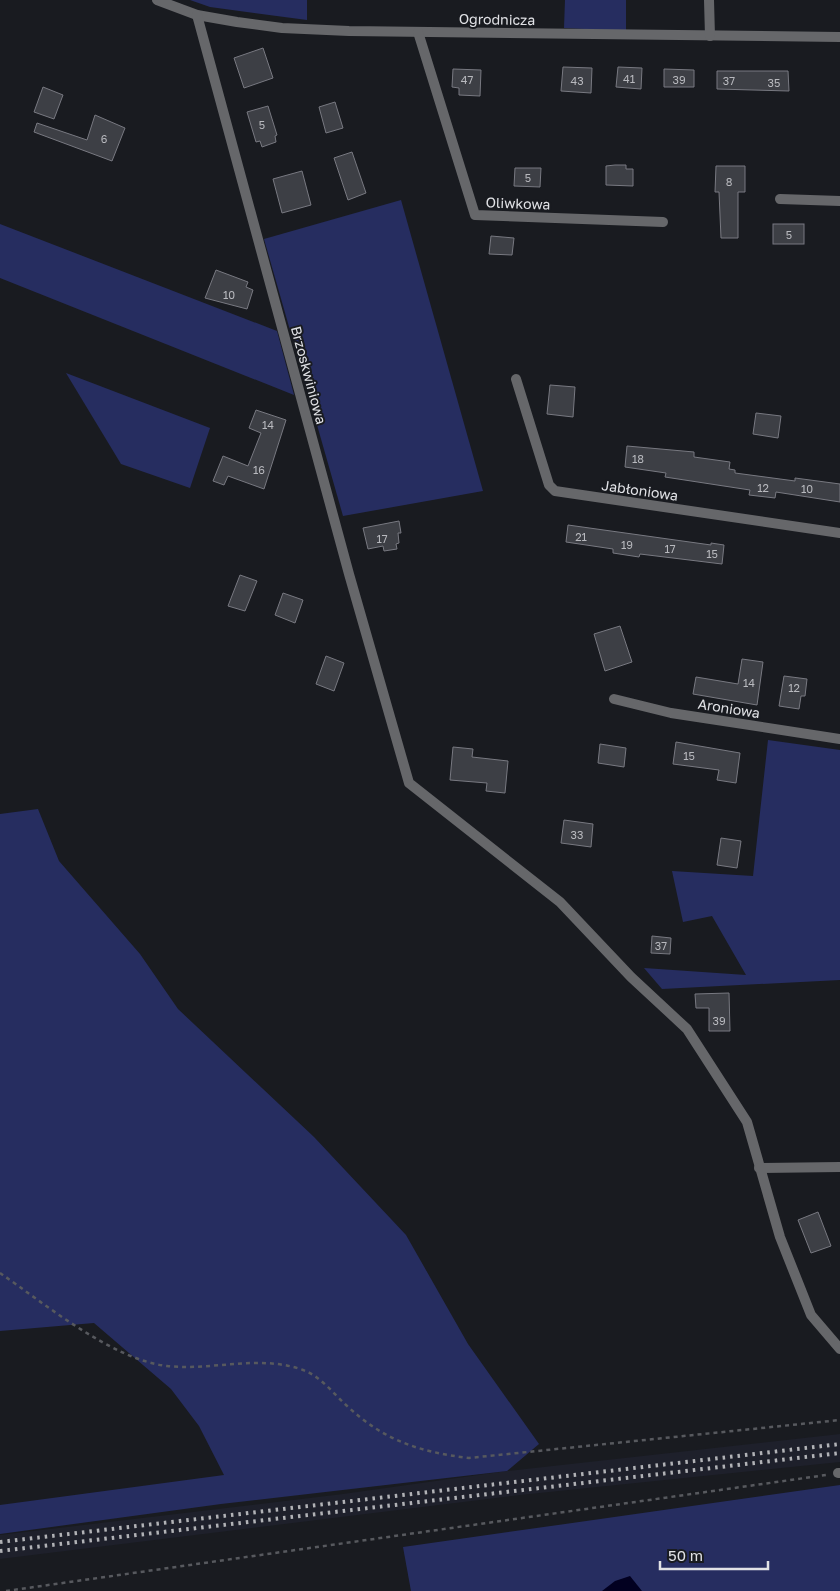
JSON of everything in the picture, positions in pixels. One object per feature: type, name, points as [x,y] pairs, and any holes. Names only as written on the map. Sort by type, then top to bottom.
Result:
[{"type":"street","name":"Ogrodnicza","points":[[157,0],[197,15],[282,28],[418,32],[840,37]]},
{"type":"street","points":[[709,0],[710,36]]},
{"type":"street","name":"Brzoskwiniowa","points":[[197,15],[349,574],[409,783],[560,902],[631,977],[687,1028],[747,1122],[780,1237],[811,1314],[840,1349]]},
{"type":"street","name":"Oliwkowa","points":[[418,32],[474,215],[663,222]]},
{"type":"street","points":[[780,199],[840,200]]},
{"type":"street","name":"Jabłoniowa","points":[[516,379],[549,485],[555,491],[840,533]]},
{"type":"street","name":"Aroniowa","points":[[614,699],[643,704],[671,713],[840,739]]},
{"type":"street","points":[[759,1168],[840,1167]]},
{"type":"path","points":[[0,1273],[91,1336],[124,1353],[166,1366],[205,1368],[269,1362],[304,1370],[328,1386],[347,1406],[382,1434],[414,1448],[440,1454],[469,1458],[840,1420]]},
{"type":"path","points":[[6,1591],[839,1473]]},
{"type":"shaded area","points":[[190,0],[307,0],[307,20],[210,7]]},
{"type":"shaded area","points":[[565,0],[626,0],[626,31],[564,28]]},
{"type":"shaded area","points":[[401,200],[483,491],[343,516],[264,239]]},
{"type":"shaded area","points":[[0,224],[277,331],[294,395],[0,278]]},
{"type":"shaded area","points":[[66,373],[210,428],[190,488],[121,464]]},
{"type":"shaded area","points":[[768,740],[840,750],[840,980],[662,989],[644,968],[746,975],[712,916],[683,922],[672,871],[753,876]]},
{"type":"shaded area","points":[[38,809],[59,861],[140,954],[178,1009],[314,1137],[406,1235],[468,1344],[539,1444],[507,1471],[221,1504],[0,1534],[0,1505],[224,1475],[199,1426],[171,1389],[94,1323],[0,1331],[0,814]]},
{"type":"shaded area","points":[[840,1434],[840,1462],[520,1495],[0,1559],[0,1535],[343,1494],[507,1471]]},
{"type":"shaded area","points":[[840,1485],[840,1591],[411,1591],[403,1547]]},
{"type":"shaded area","points":[[630,1576],[642,1591],[602,1591],[615,1581]]},
{"type":"building","points":[[263,48],[273,78],[244,88],[234,58]]},
{"type":"building","points":[[563,67],[592,68],[591,93],[561,91]]},
{"type":"building","points":[[618,67],[642,68],[641,89],[616,87]]},
{"type":"building","points":[[453,69],[481,70],[480,96],[459,95],[459,88],[452,87]]},
{"type":"building","points":[[664,69],[694,70],[694,87],[664,87]]},
{"type":"building","points":[[717,71],[788,71],[789,91],[717,89]]},
{"type":"building","points":[[43,87],[63,95],[54,119],[34,112]]},
{"type":"building","points":[[335,102],[343,128],[326,133],[319,107]]},
{"type":"building","points":[[268,106],[277,135],[275,136],[276,142],[262,147],[260,141],[256,142],[247,112]]},
{"type":"building","points":[[95,115],[125,128],[112,161],[34,132],[37,123],[87,140]]},
{"type":"building","points":[[352,152],[366,193],[348,200],[334,158]]},
{"type":"building","points":[[626,165],[626,169],[633,169],[633,186],[606,185],[606,166]]},
{"type":"building","points":[[716,166],[745,166],[745,192],[738,192],[738,238],[721,238],[719,192],[715,192]]},
{"type":"building","points":[[515,168],[541,168],[540,187],[514,186]]},
{"type":"building","points":[[302,171],[311,205],[282,213],[273,179]]},
{"type":"building","points":[[773,224],[804,224],[804,244],[773,244]]},
{"type":"building","points":[[491,236],[514,238],[512,255],[489,254]]},
{"type":"building","points":[[216,270],[248,282],[246,287],[253,290],[247,309],[205,298]]},
{"type":"building","points":[[550,385],[575,387],[573,417],[547,414]]},
{"type":"building","points":[[256,410],[286,420],[264,489],[228,476],[224,485],[213,481],[223,456],[248,466],[261,433],[249,428]]},
{"type":"building","points":[[756,413],[781,416],[778,438],[753,434]]},
{"type":"building","points":[[627,446],[694,452],[694,457],[730,462],[729,469],[735,470],[735,473],[795,481],[795,478],[840,484],[840,502],[776,492],[775,498],[749,495],[750,490],[665,477],[666,473],[625,467]]},
{"type":"building","points":[[399,521],[401,533],[398,533],[399,543],[396,544],[397,549],[384,551],[383,546],[368,549],[363,528]]},
{"type":"building","points":[[568,525],[711,545],[711,543],[724,545],[722,564],[640,554],[639,557],[613,553],[613,549],[566,542]]},
{"type":"building","points":[[240,575],[257,581],[245,611],[228,606]]},
{"type":"building","points":[[283,593],[303,600],[295,623],[275,615]]},
{"type":"building","points":[[620,626],[632,662],[605,671],[594,634]]},
{"type":"building","points":[[326,656],[344,663],[334,691],[316,684]]},
{"type":"building","points":[[742,659],[763,662],[757,705],[693,694],[696,677],[738,684]]},
{"type":"building","points":[[784,676],[807,679],[805,696],[801,696],[799,709],[779,706]]},
{"type":"building","points":[[676,742],[740,753],[736,783],[717,780],[719,770],[673,764]]},
{"type":"building","points":[[600,744],[626,748],[624,767],[598,763]]},
{"type":"building","points":[[453,747],[473,749],[472,757],[508,761],[505,793],[486,791],[487,783],[450,780]]},
{"type":"building","points":[[564,820],[593,824],[591,847],[561,843]]},
{"type":"building","points":[[721,838],[741,841],[737,868],[717,865]]},
{"type":"building","points":[[652,936],[671,938],[670,954],[651,953]]},
{"type":"building","points":[[729,993],[730,1031],[709,1031],[709,1008],[696,1008],[695,994]]},
{"type":"building","points":[[818,1212],[831,1246],[811,1253],[798,1220]]},
{"type":"railway","points":[[0,1542],[840,1444]]},
{"type":"railway","points":[[0,1551],[840,1453]]}]
